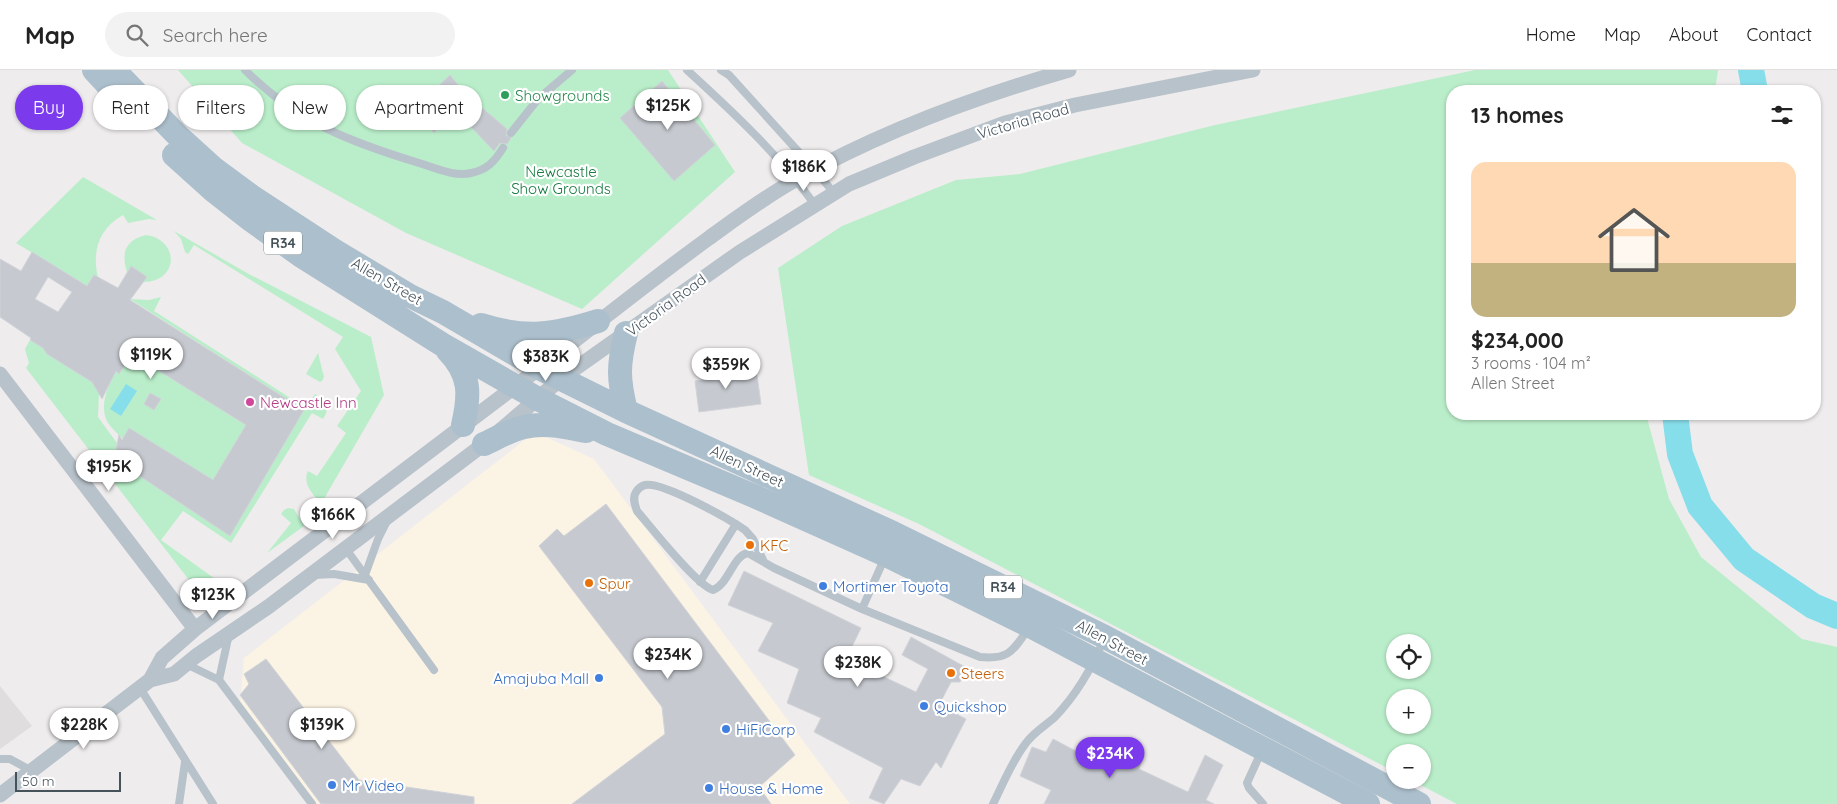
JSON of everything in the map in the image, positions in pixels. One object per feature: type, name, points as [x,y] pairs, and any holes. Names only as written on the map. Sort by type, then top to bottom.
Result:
[{"type":"main road","name":"Allen Street","points":[[94,70],[154,135],[221,197],[300,255],[443,345],[514,386],[607,434],[754,496],[889,544]]},
{"type":"main road","name":"Allen Street","points":[[114,70],[180,138],[213,168],[335,251],[410,296],[443,312],[539,368],[626,410],[889,544],[1034,615],[1105,637],[1405,801]]},
{"type":"main road","points":[[443,312],[498,330],[526,335],[564,330],[598,321]]},
{"type":"main road","points":[[626,333],[620,354],[619,373],[626,410]]},
{"type":"main road","points":[[443,345],[460,367],[468,388],[463,426]]},
{"type":"main road","points":[[484,444],[522,427],[538,425],[561,426],[607,434]]},
{"type":"main road","name":"Allen Street","points":[[1034,615],[1095,661],[1262,748],[1357,801]]},
{"type":"main road","points":[[1202,716],[1212,694]]},
{"type":"street","name":"Victoria Road","points":[[145,684],[162,658],[195,629],[539,368],[598,321],[756,204],[796,179],[862,145],[922,119],[993,93],[1069,70]]},
{"type":"street","name":"Victoria Road","points":[[0,795],[145,684],[174,674],[310,576],[484,444],[562,378],[740,252],[850,184],[914,157],[1005,123],[1075,106],[1253,70]]},
{"type":"street","points":[[0,374],[195,629],[226,636]]},
{"type":"street","points":[[191,660],[195,629]]},
{"type":"lane","points":[[245,70],[263,88],[320,127],[373,149],[440,170],[458,174],[471,173],[489,167],[504,148]]},
{"type":"lane","points":[[511,132],[538,99],[572,70]]},
{"type":"lane","points":[[688,70],[728,107],[796,179],[815,205]]},
{"type":"lane","points":[[721,70],[728,73],[815,170],[834,194]]},
{"type":"lane","points":[[764,562],[753,539],[745,530],[676,492],[648,485],[639,488],[634,495],[637,511],[708,589],[717,589],[722,585],[741,555],[748,552],[764,562],[862,609],[980,657],[987,658],[1000,657],[1012,652],[1034,615]]},
{"type":"lane","points":[[367,578],[378,539],[390,515]]},
{"type":"lane","points":[[700,582],[736,524]]},
{"type":"lane","points":[[862,609],[889,544]]},
{"type":"lane","points":[[346,549],[434,670]]},
{"type":"lane","points":[[310,576],[334,574],[367,578]]},
{"type":"lane","points":[[219,680],[226,636]]},
{"type":"lane","points":[[992,804],[1026,743],[1069,701],[1095,661],[1105,637]]},
{"type":"lane","points":[[191,660],[219,680],[312,804]]},
{"type":"lane","points":[[145,684],[185,762],[213,804]]},
{"type":"lane","points":[[1262,748],[1247,783],[1263,804]]},
{"type":"lane","points":[[0,759],[10,759],[32,771]]},
{"type":"lane","points":[[179,804],[185,762]]},
{"type":"shaded area","name":"Amajuba Mall","points":[[535,432],[594,459],[850,804],[317,804],[240,704],[244,658]]},
{"type":"shaded area","points":[[0,686],[32,726],[0,749]]},
{"type":"green space","name":"Newcastle Show Grounds","points":[[178,70],[668,70],[735,172],[582,309],[406,233],[242,143],[231,130],[264,130],[264,85],[191,85]]},
{"type":"green space","points":[[1475,70],[1718,70],[1716,85],[1446,85],[1446,420],[1648,420],[1669,499],[1701,557],[1802,639],[1837,647],[1837,804],[1457,804],[1428,789],[1431,789],[1431,744],[1386,744],[1386,767],[919,524],[809,475],[778,268],[842,226],[956,180],[1020,174],[1215,125]]},
{"type":"green space","points":[[83,177],[157,220],[149,219],[128,223],[123,215],[108,227],[99,242],[97,250],[96,268],[98,278],[94,276],[87,286],[16,243]]},
{"type":"green space","points":[[174,231],[247,273],[371,337],[384,395],[321,504],[307,485],[308,471],[317,476],[346,433],[337,426],[361,391],[335,349],[343,337],[194,245],[188,254],[185,252],[181,239]]},
{"type":"green space","points":[[146,235],[157,238],[165,245],[170,252],[171,261],[169,269],[163,276],[155,280],[143,282],[131,266],[127,272],[124,259],[126,248],[129,244],[133,240]]},
{"type":"green space","points":[[161,297],[154,311],[306,408],[315,394],[322,399],[327,408],[323,419],[312,413],[231,543],[183,511],[161,540],[225,586],[222,589],[192,584],[26,368],[29,363],[25,349],[30,340],[43,348],[47,354],[92,382],[99,393],[98,417],[117,443],[114,459],[230,536],[304,410],[130,299],[149,300]]},
{"type":"green space","points":[[318,353],[324,377],[320,382],[306,374]]},
{"type":"green space","points":[[132,354],[257,432],[204,495],[148,459],[110,425],[105,416],[105,398],[116,371],[119,374]],"holes":[[[150,393],[161,399],[154,410],[144,404]]]},
{"type":"green space","points":[[288,508],[294,509],[304,526],[267,553],[291,523],[281,514]]},
{"type":"water","points":[[126,384],[137,391],[121,416],[110,409]]},
{"type":"building","points":[[450,75],[458,85],[439,85]]},
{"type":"building","points":[[662,81],[715,145],[674,181],[620,118]]},
{"type":"building","points":[[482,108],[507,129],[506,135],[511,138],[507,144],[500,143],[494,151],[474,130],[482,130]]},
{"type":"building","name":"Newcastle Inn","points":[[32,252],[87,286],[94,275],[118,288],[131,266],[147,277],[130,300],[304,410],[230,536],[114,459],[119,435],[122,440],[129,428],[213,480],[246,425],[132,354],[119,374],[116,371],[102,399],[92,382],[47,354],[43,348],[30,340],[31,338],[0,317],[0,259],[21,271]],"holes":[[[48,277],[72,292],[58,312],[35,299]]]},
{"type":"building","points":[[728,361],[730,378],[757,375],[761,404],[699,412],[695,381],[711,379],[708,364]]},
{"type":"building","points":[[150,393],[161,399],[154,410],[144,404]]},
{"type":"building","points":[[606,504],[795,755],[759,787],[771,804],[572,804],[665,734],[662,707],[539,546],[557,529],[564,536]]},
{"type":"building","points":[[744,571],[861,628],[846,659],[916,692],[928,669],[902,655],[911,637],[967,668],[960,682],[951,682],[939,705],[966,719],[941,768],[936,762],[920,786],[901,779],[884,804],[869,798],[883,768],[814,732],[821,718],[787,703],[799,669],[758,651],[773,623],[728,605]]},
{"type":"building","points":[[266,659],[359,780],[474,797],[474,804],[321,804],[240,695],[249,684],[244,674]]},
{"type":"building","points":[[1053,739],[1093,760],[1111,752],[1128,753],[1142,759],[1139,769],[1188,792],[1205,755],[1223,765],[1206,800],[1214,804],[1044,804],[1051,790],[1020,776],[1032,747],[1046,752]]},
{"type":"waterway","points":[[1751,70],[1754,85]]},
{"type":"waterway","points":[[1676,420],[1680,454],[1700,506],[1744,559],[1813,606],[1837,616]]},
{"type":"place","name":"Showgrounds","points":[[505,95]]},
{"type":"place","name":"Newcastle Inn","points":[[250,402]]},
{"type":"place","name":"KFC","points":[[750,545]]},
{"type":"place","name":"Spur","points":[[589,583]]},
{"type":"place","name":"Mortimer Toyota","points":[[823,586]]},
{"type":"place","name":"Steers","points":[[951,673]]},
{"type":"place","name":"Amajuba Mall","points":[[599,678]]},
{"type":"place","name":"Quickshop","points":[[924,706]]},
{"type":"place","name":"HiFiCorp","points":[[726,729]]},
{"type":"place","name":"Mr Video","points":[[332,785]]},
{"type":"place","name":"House & Home","points":[[709,788]]}]
